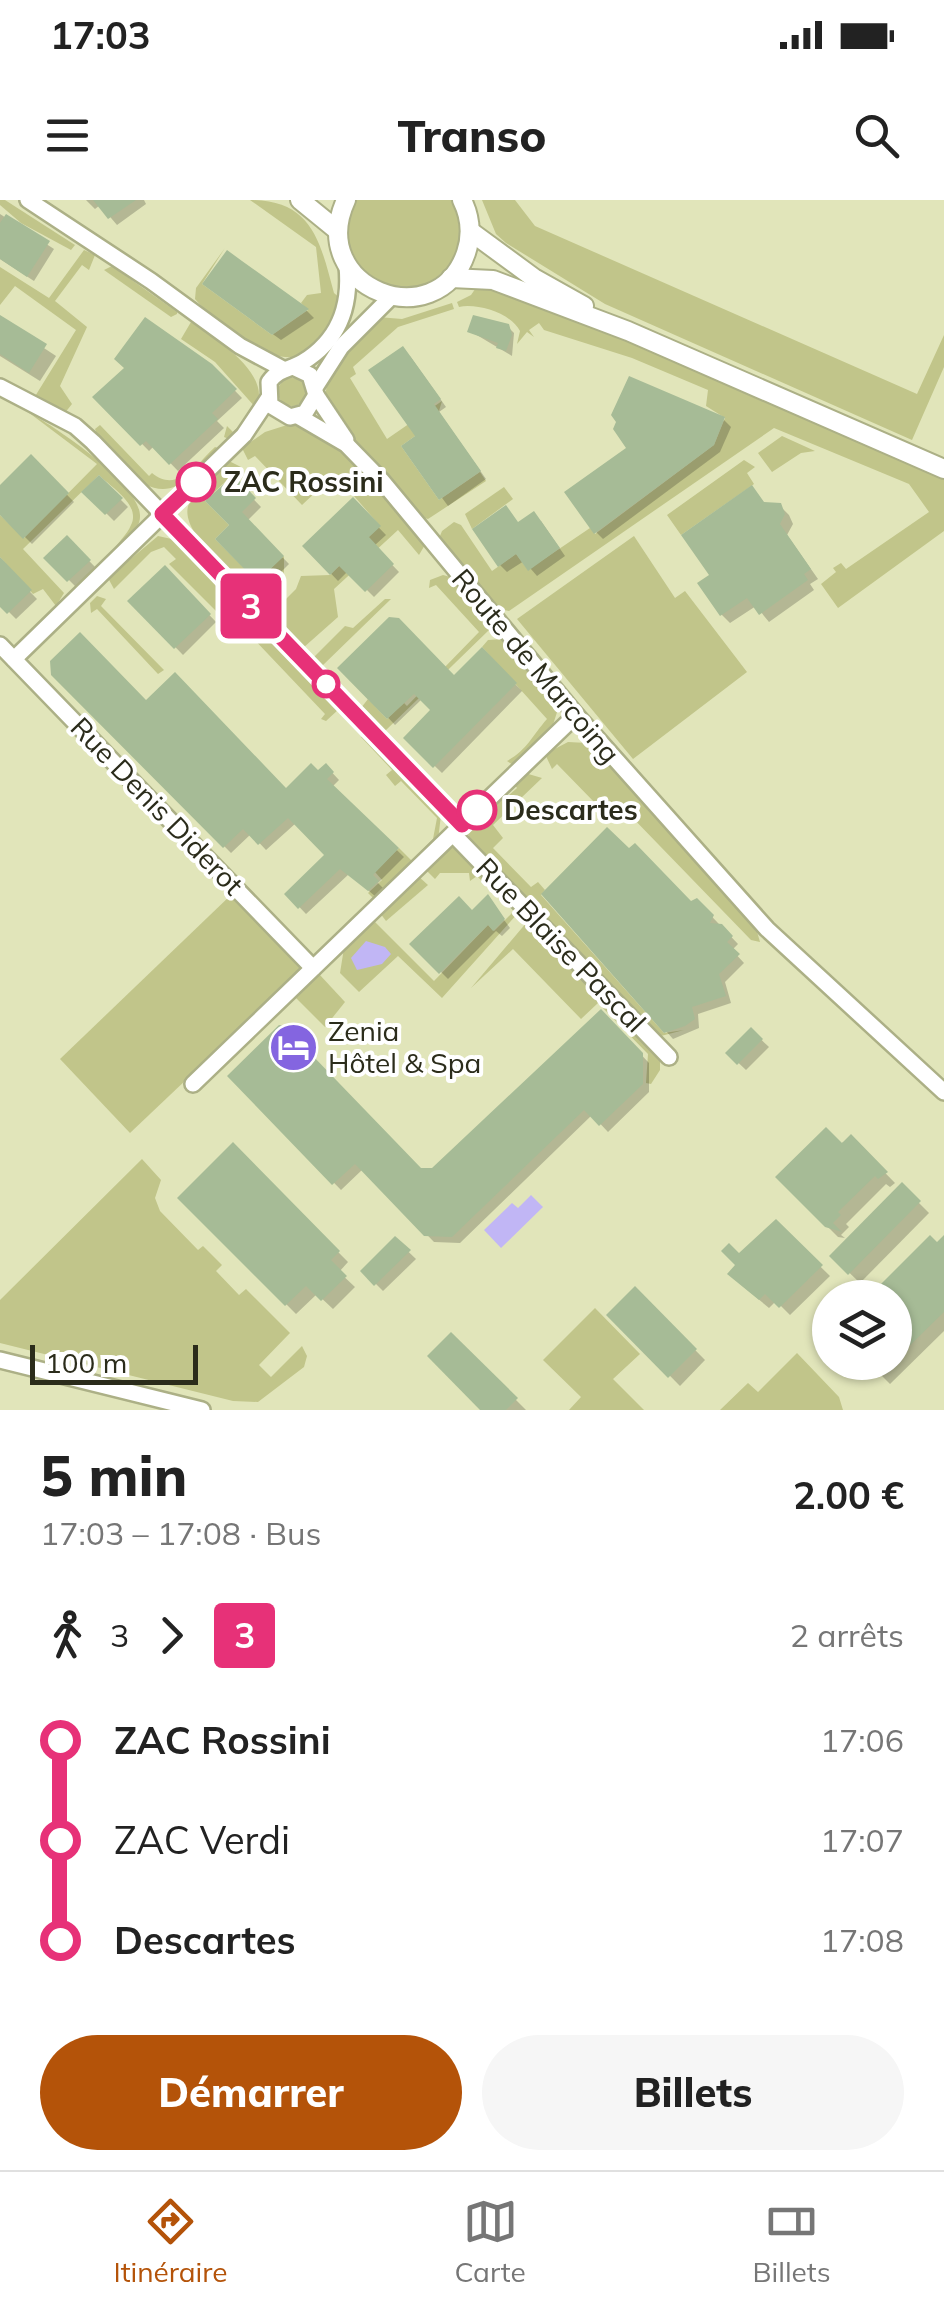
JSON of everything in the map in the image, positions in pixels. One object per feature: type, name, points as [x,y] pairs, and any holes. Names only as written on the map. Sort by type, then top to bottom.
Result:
[{"type":"main road","points":[[300,200],[338,231]]},
{"type":"main road","points":[[346,200],[338,231],[348,266],[366,286],[392,296],[417,296],[451,278],[467,252],[470,231],[462,200]]},
{"type":"main road","points":[[470,231],[534,278],[628,331]]},
{"type":"main road","points":[[451,278],[493,280],[628,331],[944,469]]},
{"type":"street","points":[[28,200],[240,346],[310,375],[316,391]]},
{"type":"street","points":[[14,659],[244,436],[268,393],[288,368],[319,350],[340,324],[349,293],[348,266]]},
{"type":"street","points":[[244,436],[310,408],[341,347],[392,296]]},
{"type":"street","points":[[240,346],[268,393],[292,416]]},
{"type":"street","name":"Rue Blaise Pascal","points":[[0,387],[79,430],[669,1056]]},
{"type":"street","name":"Route de Marcoing","points":[[316,391],[346,444],[576,716],[766,930],[944,1092]]},
{"type":"street","name":"Route de Marcoing","points":[[292,416],[346,444]]},
{"type":"street","name":"Rue Denis Diderot","points":[[0,645],[313,968]]},
{"type":"street","points":[[192,1084],[576,716]]},
{"type":"street","points":[[0,1360],[202,1410]]},
{"type":"green space","points":[[0,200],[75,245],[71,250],[21,223],[0,205]]},
{"type":"green space","points":[[250,200],[287,207],[300,216],[318,241],[334,293],[341,299],[323,336],[301,355],[273,355],[256,347],[195,299],[196,288],[225,248],[202,284],[272,335],[308,310],[301,303],[307,295],[321,293],[316,247]]},
{"type":"green space","points":[[355,200],[453,200],[461,226],[457,252],[440,275],[419,286],[397,288],[377,282],[360,269],[349,250],[347,226]]},
{"type":"green space","points":[[482,200],[515,200],[535,226],[917,394],[944,335],[944,367],[912,440],[605,304],[506,243],[496,234]]},
{"type":"green space","points":[[84,250],[95,255],[89,270],[82,265],[55,301],[87,327],[60,386],[72,404],[64,414],[34,398],[76,330],[15,286],[0,305],[0,267],[49,298]]},
{"type":"green space","points":[[112,266],[177,314],[171,317],[104,270]]},
{"type":"green space","points":[[480,282],[612,334],[944,477],[944,531],[838,608],[821,584],[836,572],[833,568],[841,563],[846,569],[929,512],[909,484],[774,428],[509,611],[494,608],[438,541],[442,531],[454,522],[461,525],[492,571],[516,554],[528,570],[590,528],[595,534],[714,445],[725,418],[706,406],[708,390],[632,358],[544,330],[539,323],[529,330],[534,337],[527,332],[517,344],[520,331],[509,319],[484,308],[459,307],[457,302],[471,295]]},
{"type":"green space","points":[[452,303],[454,309],[398,327],[353,367],[356,374],[350,378],[387,439],[442,401],[436,421],[401,446],[439,500],[480,472],[486,481],[428,519],[418,516],[349,438],[329,404],[326,391],[338,361],[378,317],[402,319]]},
{"type":"green space","points":[[191,322],[239,358],[256,383],[259,396],[256,409],[231,440],[224,437],[227,426],[233,432],[256,408],[215,362],[181,339]]},
{"type":"green space","points":[[292,378],[302,382],[306,392],[302,402],[292,406],[282,402],[278,392],[282,382]]},
{"type":"green space","points":[[28,412],[111,472],[136,502],[140,515],[135,531],[113,551],[131,525],[132,511],[124,497],[99,475],[23,549],[64,593],[56,606],[43,589],[33,594],[0,557],[0,515],[24,538],[97,464]]},
{"type":"green space","points":[[100,425],[149,476],[152,473],[161,479],[186,474],[218,448],[184,482],[162,489],[151,487],[111,454],[95,429]]},
{"type":"green space","points":[[287,425],[309,429],[348,453],[426,543],[419,555],[398,530],[334,589],[338,617],[303,648],[271,614],[296,589],[301,576],[330,575],[380,526],[335,474],[302,505],[255,456],[248,460],[242,448],[265,432]]},
{"type":"green space","points":[[782,436],[815,451],[801,453],[772,472],[758,453]]},
{"type":"green space","points":[[744,460],[755,467],[747,473],[754,484],[681,535],[667,515]]},
{"type":"green space","points":[[229,461],[241,467],[205,501],[229,525],[215,539],[257,581],[284,556],[284,577],[260,602],[200,541],[187,513],[194,496]]},
{"type":"green space","points":[[504,487],[513,499],[472,529],[465,514]]},
{"type":"green space","points":[[158,536],[176,540],[339,709],[326,721],[321,719],[325,714],[229,613],[220,615],[169,564],[176,559],[164,547],[151,552],[114,589],[108,578]]},
{"type":"green space","points":[[634,536],[675,598],[685,591],[747,672],[633,759],[517,619]]},
{"type":"green space","points":[[443,575],[454,578],[489,619],[489,630],[384,732],[361,708],[368,699],[387,719],[404,703],[407,706],[479,632],[436,585],[429,588],[430,580]]},
{"type":"green space","points":[[97,596],[106,599],[101,606],[164,670],[158,674],[97,609],[91,613],[90,603]]},
{"type":"green space","points":[[385,599],[391,599],[321,667],[313,658],[345,626],[353,628]]},
{"type":"green space","points":[[504,639],[559,706],[551,731],[513,765],[507,761],[547,719],[482,647],[488,640]]},
{"type":"green space","points":[[364,735],[441,815],[438,840],[425,853],[421,851],[433,839],[437,818],[401,781],[395,786],[386,775],[392,770],[361,737]]},
{"type":"green space","points":[[568,742],[587,743],[599,751],[756,928],[760,942],[751,940],[628,813],[622,812],[622,805],[596,804],[557,764],[552,769],[545,754]]},
{"type":"green space","points":[[525,773],[542,778],[493,825],[503,838],[493,848],[531,887],[538,882],[545,890],[541,895],[664,1033],[684,1030],[657,1037],[471,843],[468,834],[503,794],[507,797],[517,788],[514,784]]},
{"type":"green space","points":[[456,847],[512,901],[506,906],[477,876],[470,881],[469,873],[440,873],[435,879],[426,870],[447,849]]},
{"type":"green space","points":[[399,848],[413,862],[376,901],[368,893],[382,880],[375,872]]},
{"type":"green space","points":[[418,876],[428,885],[386,921],[380,913]]},
{"type":"green space","points":[[233,893],[304,968],[130,1133],[60,1059]]},
{"type":"green space","points":[[518,907],[518,913],[442,998],[398,956],[359,992],[340,973],[344,948],[373,920],[434,981],[488,925],[494,931]]},
{"type":"green space","points":[[527,922],[534,924],[660,1055],[660,1070],[651,1084],[646,1083],[648,1054],[598,1003],[581,1019],[513,949],[471,988]]},
{"type":"green space","points":[[319,974],[345,1002],[325,1027],[294,996]]},
{"type":"green space","points":[[142,1159],[161,1180],[155,1198],[160,1211],[198,1250],[203,1246],[222,1265],[216,1271],[239,1295],[246,1289],[290,1333],[259,1365],[271,1377],[302,1346],[307,1356],[304,1367],[258,1402],[233,1401],[0,1343],[0,1300]]},
{"type":"green space","points":[[595,1308],[640,1354],[613,1379],[644,1410],[569,1410],[581,1397],[543,1360]]},
{"type":"green space","points":[[797,1353],[812,1369],[812,1380],[823,1380],[839,1397],[843,1410],[720,1410],[748,1383],[758,1392]]},
{"type":"shaded area","points":[[366,941],[385,947],[391,954],[382,964],[357,970],[351,958]]},
{"type":"shaded area","points":[[531,1195],[543,1207],[501,1248],[484,1230],[512,1203],[518,1208]]},
{"type":"building","points":[[93,200],[136,200],[108,219]]},
{"type":"building","points":[[6,214],[50,241],[27,277],[0,259],[0,223]]},
{"type":"building","points":[[227,250],[309,309],[272,335],[202,284]]},
{"type":"building","points":[[0,315],[47,344],[29,373],[0,354]]},
{"type":"building","points":[[473,315],[509,324],[512,335],[506,351],[496,348],[498,343],[467,332]]},
{"type":"building","points":[[145,317],[212,364],[237,389],[212,413],[218,419],[169,465],[146,441],[140,446],[92,397],[124,368],[114,359]]},
{"type":"building","points":[[403,346],[441,399],[434,404],[481,471],[439,500],[401,446],[415,436],[368,370]]},
{"type":"building","points":[[629,376],[725,417],[714,445],[594,534],[564,492],[626,448],[613,429],[616,422],[611,415]]},
{"type":"building","points":[[31,454],[69,493],[23,539],[0,515],[0,485]]},
{"type":"building","points":[[99,475],[123,498],[105,515],[81,492]]},
{"type":"building","points":[[234,475],[256,498],[242,512],[284,556],[257,582],[215,539],[229,525],[205,501]]},
{"type":"building","points":[[752,485],[764,502],[781,503],[785,514],[780,524],[811,569],[804,574],[808,580],[759,615],[747,598],[720,616],[697,583],[709,575],[681,535]]},
{"type":"building","points":[[353,497],[381,526],[369,537],[394,564],[365,592],[339,566],[330,575],[302,546]]},
{"type":"building","points":[[506,505],[518,522],[534,511],[560,548],[528,571],[516,554],[498,567],[472,529]]},
{"type":"building","points":[[67,535],[91,560],[67,582],[43,558]]},
{"type":"building","points":[[0,557],[32,590],[7,614],[0,607]]},
{"type":"building","points":[[165,565],[211,614],[174,649],[127,601]]},
{"type":"building","points":[[389,617],[399,618],[454,675],[482,647],[517,683],[433,768],[403,738],[430,710],[414,694],[387,719],[337,668]]},
{"type":"building","points":[[80,632],[146,700],[175,672],[286,788],[311,763],[318,770],[326,763],[334,772],[327,779],[399,848],[373,875],[379,881],[368,891],[340,869],[298,909],[284,894],[324,855],[288,818],[258,845],[243,829],[223,848],[51,675],[50,661]]},
{"type":"building","points":[[607,827],[629,848],[635,843],[691,901],[697,898],[714,915],[710,923],[722,924],[733,936],[727,942],[740,954],[719,974],[726,996],[692,1007],[695,1019],[664,1033],[541,894]]},
{"type":"building","points":[[488,894],[505,919],[493,931],[488,925],[439,974],[409,944],[459,896],[472,910]]},
{"type":"building","points":[[601,1009],[643,1053],[643,1084],[599,1126],[584,1110],[452,1237],[424,1236],[355,1164],[332,1185],[227,1076],[279,1025],[284,1026],[421,1168],[432,1168]]},
{"type":"building","points":[[751,1027],[763,1039],[737,1065],[725,1053]]},
{"type":"building","points":[[826,1127],[842,1143],[851,1134],[888,1172],[878,1179],[875,1176],[838,1212],[841,1215],[833,1223],[842,1232],[825,1227],[775,1177]]},
{"type":"building","points":[[233,1142],[340,1251],[331,1260],[347,1276],[321,1301],[306,1286],[285,1306],[177,1198]]},
{"type":"building","points":[[902,1182],[921,1201],[848,1275],[829,1256]]},
{"type":"building","points":[[776,1219],[823,1265],[779,1308],[765,1294],[759,1300],[727,1274],[735,1265],[721,1251],[729,1243],[739,1253]]},
{"type":"building","points":[[930,1235],[937,1242],[944,1235],[944,1312],[912,1343],[912,1280],[885,1280]]},
{"type":"building","points":[[395,1236],[411,1250],[374,1286],[360,1271]]},
{"type":"building","points":[[635,1286],[697,1349],[668,1378],[606,1315]]},
{"type":"building","points":[[451,1332],[518,1398],[506,1410],[480,1410],[427,1356]]},
{"type":"bus line","name":"3","points":[[196,482],[162,514],[462,825],[477,810]]},
{"type":"place","name":"ZAC Rossini","points":[[196,482]]},
{"type":"place","name":"Descartes","points":[[477,810]]},
{"type":"place","name":"Zenia Hôtel & Spa","points":[[293,1047]]}]
